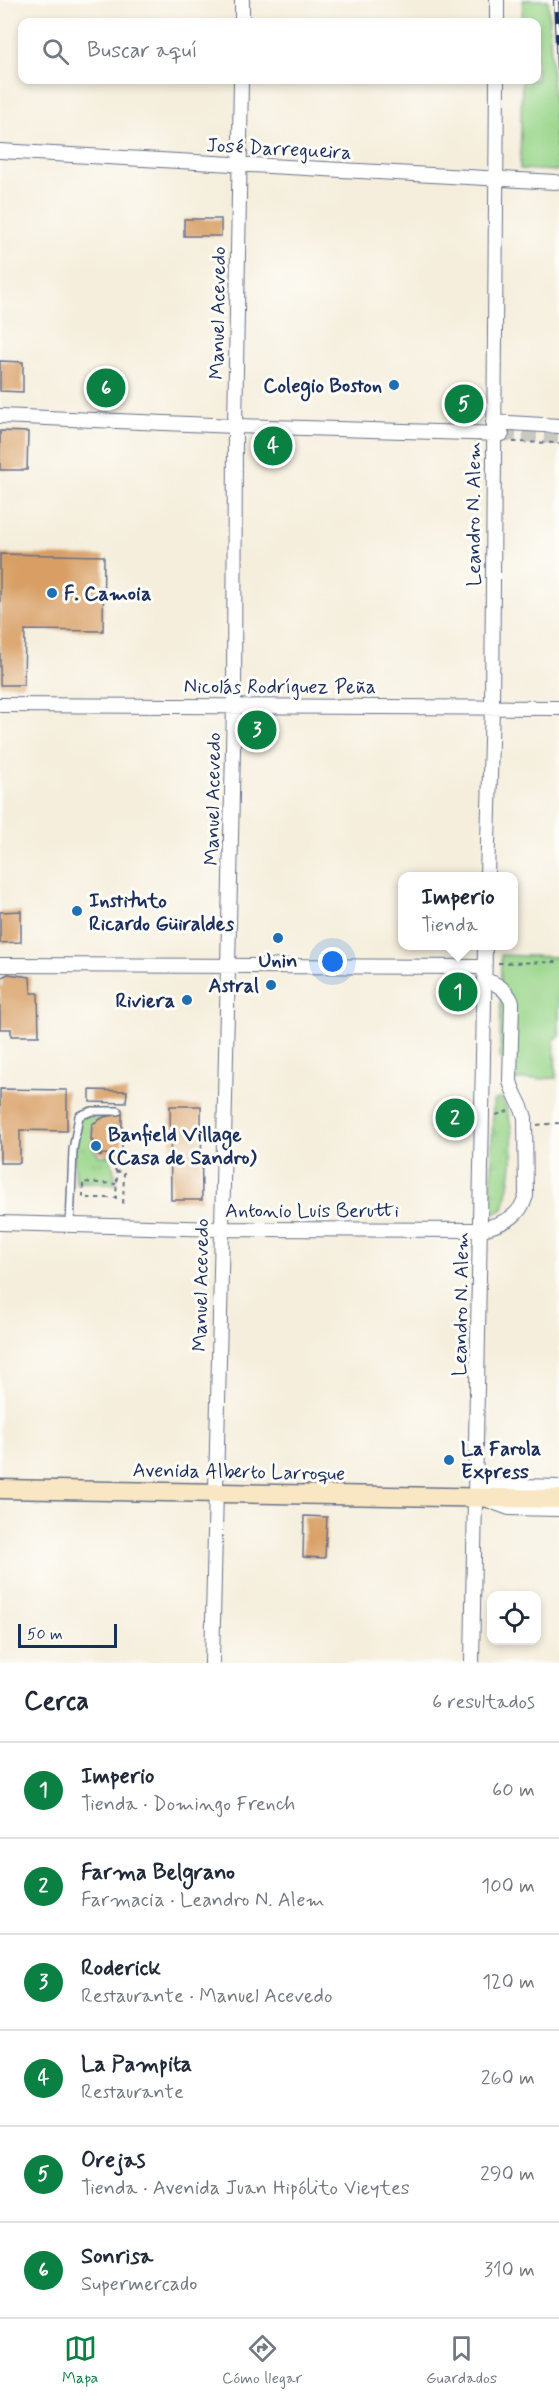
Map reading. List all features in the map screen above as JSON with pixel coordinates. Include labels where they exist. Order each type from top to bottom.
[{"type":"street","points":[[242,0],[242,18]]},
{"type":"street","points":[[497,0],[497,18]]},
{"type":"street","name":"Manuel Acevedo","points":[[212,1663],[234,706],[235,426],[241,84]]},
{"type":"street","name":"Leandro N. Alem","points":[[487,872],[499,433],[495,180],[497,84]]},
{"type":"street","name":"José Darregueira","points":[[0,151],[556,182]]},
{"type":"street","points":[[0,416],[235,426],[499,433],[559,426]]},
{"type":"street","name":"Nicolás Rodríguez Peña","points":[[0,705],[559,708]]},
{"type":"street","name":"Leandro N. Alem","points":[[472,1663],[477,1491],[485,950]]},
{"type":"street","points":[[5,969],[227,966],[484,974],[507,992],[512,1002],[510,1081],[513,1093],[522,1107]]},
{"type":"street","name":"Antonio Luis Berutti","points":[[0,1223],[221,1229],[480,1230],[507,1221],[522,1208],[526,1196],[526,1126],[522,1107]]},
{"type":"street","name":"Avenida Alberto Larroque","points":[[0,1489],[215,1494],[477,1491],[559,1486]]},
{"type":"street","name":"Avenida Alberto Larroque","points":[[477,1491],[559,1499]]},
{"type":"street","name":"Avenida Alberto Larroque","points":[[477,1491],[509,1508],[559,1509]]},
{"type":"lane","points":[[70,1225],[73,1150],[79,1116],[92,1111],[118,1112]]},
{"type":"path","points":[[499,433],[559,443]]},
{"type":"path","points":[[484,974],[501,962],[559,962]]},
{"type":"path","points":[[482,1119],[522,1107]]},
{"type":"path","points":[[526,1126],[559,1123]]},
{"type":"path","points":[[93,1139],[94,1150],[99,1156],[111,1156],[111,1163],[116,1172],[117,1184],[116,1198],[83,1198],[83,1182],[117,1184]]},
{"type":"path","points":[[116,1172],[124,1171],[123,1207]]},
{"type":"green space","points":[[523,0],[548,0],[557,171],[520,169],[522,84],[541,84],[541,18],[522,18]]},
{"type":"green space","points":[[501,955],[559,957],[559,1037],[554,1038],[556,1078],[515,1080],[500,1057]]},
{"type":"green space","points":[[501,1098],[510,1124],[512,1168],[503,1209],[491,1216],[493,1101]]},
{"type":"green space","points":[[79,1116],[100,1118],[92,1125],[92,1146],[99,1156],[111,1156],[116,1184],[83,1182],[76,1184],[73,1150]]},
{"type":"building","points":[[184,219],[221,219],[221,236],[184,236]]},
{"type":"building","points":[[0,361],[23,362],[23,392],[0,391]]},
{"type":"building","points":[[0,431],[28,432],[27,470],[0,470]]},
{"type":"building","name":"F. Camoia","points":[[0,554],[104,556],[103,631],[25,630],[24,685],[0,685]]},
{"type":"building","points":[[21,911],[21,942],[0,943],[0,912]]},
{"type":"building","points":[[8,974],[30,977],[31,993],[38,993],[39,1036],[11,1036],[11,1029],[0,1029],[0,986],[2,986],[2,977]]},
{"type":"building","points":[[0,1089],[67,1090],[67,1131],[20,1130],[20,1163],[0,1163]]},
{"type":"building","points":[[90,1090],[127,1091],[126,1103],[90,1102]]},
{"type":"building","points":[[463,1102],[463,1134],[447,1134],[446,1103]]},
{"type":"building","points":[[170,1106],[201,1106],[202,1200],[171,1200]]},
{"type":"building","points":[[122,1114],[122,1155],[100,1154],[91,1140],[92,1124],[104,1117]]},
{"type":"building","points":[[304,1516],[327,1517],[325,1558],[303,1557]]},
{"type":"tunnel","points":[[502,434],[559,437]]},
{"type":"railway","points":[[556,0],[559,67]]},
{"type":"place","name":"Colegio Boston","points":[[394,385]]},
{"type":"place","name":"Sonrisa","points":[[106,388]]},
{"type":"place","name":"Orejas","points":[[464,404]]},
{"type":"place","name":"La Pampita","points":[[273,446]]},
{"type":"place","name":"F. Camoia","points":[[52,593]]},
{"type":"place","name":"Roderick","points":[[257,730]]},
{"type":"place","name":"Instituto Ricardo Güiraldes","points":[[77,911]]},
{"type":"place","name":"Unin","points":[[278,938]]},
{"type":"place","name":"Astral","points":[[271,985]]},
{"type":"place","name":"Imperio","points":[[458,992]]},
{"type":"place","name":"Riviera","points":[[187,1000]]},
{"type":"place","name":"Farma Belgrano","points":[[455,1118]]},
{"type":"place","name":"Banfield Village (Casa de Sandro)","points":[[96,1146]]},
{"type":"place","name":"La Farola Express","points":[[449,1460]]}]
